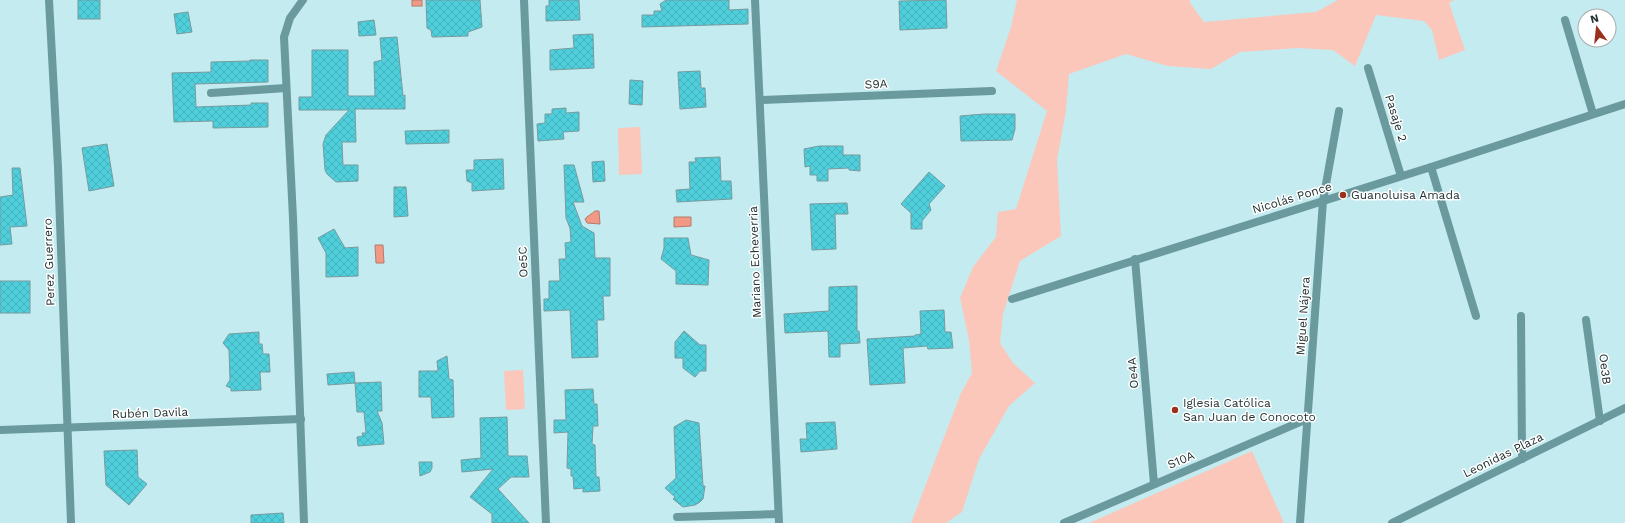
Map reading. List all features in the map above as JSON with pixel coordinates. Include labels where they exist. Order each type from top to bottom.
[{"type":"street","name":"Perez Guerrero","points":[[49,0],[58,167],[71,523]]},
{"type":"street","points":[[303,0],[290,18],[284,37],[301,419],[304,523]]},
{"type":"street","name":"Oe5C","points":[[524,0],[546,523]]},
{"type":"street","name":"Mariano Echeverria","points":[[755,0],[779,523]]},
{"type":"street","points":[[1565,20],[1592,114]]},
{"type":"street","name":"Pasaje 2","points":[[1368,68],[1401,176]]},
{"type":"street","points":[[211,93],[286,88]]},
{"type":"street","name":"S9A","points":[[760,100],[992,91]]},
{"type":"street","name":"Nicolás Ponce","points":[[1012,299],[1431,167],[1625,104]]},
{"type":"street","name":"Miguel Nájera","points":[[1300,523],[1324,201],[1339,111]]},
{"type":"street","points":[[1431,167],[1476,316]]},
{"type":"street","name":"Oe4A","points":[[1135,259],[1154,484]]},
{"type":"street","points":[[1521,316],[1522,459]]},
{"type":"street","name":"Oe3B","points":[[1586,320],[1600,421]]},
{"type":"street","name":"Leonidas Plaza","points":[[1392,523],[1625,408]]},
{"type":"street","name":"Rubén Davila","points":[[0,430],[301,419]]},
{"type":"street","name":"S10A","points":[[1064,523],[1307,419]]},
{"type":"street","points":[[677,518],[778,514]]},
{"type":"shaded area","points":[[412,0],[422,0],[422,6],[412,6]]},
{"type":"shaded area","points":[[1017,0],[1190,0],[1190,3],[1204,22],[1316,12],[1338,0],[1454,0],[1449,3],[1465,50],[1439,60],[1432,30],[1424,21],[1376,15],[1355,66],[1333,50],[1297,48],[1240,52],[1211,69],[1168,66],[1126,54],[1069,74],[1066,111],[1057,160],[1061,236],[1020,261],[1003,314],[1000,343],[1013,363],[1035,383],[1009,406],[979,459],[962,512],[946,523],[911,523],[961,393],[972,373],[969,340],[960,298],[973,267],[996,237],[998,212],[1016,209],[1047,111],[996,71],[1011,27]]},
{"type":"shaded area","points":[[640,127],[642,174],[619,175],[618,128]]},
{"type":"shaded area","points":[[595,211],[599,211],[600,224],[587,223],[585,219]]},
{"type":"shaded area","points":[[674,217],[691,217],[691,226],[674,227]]},
{"type":"shaded area","points":[[375,245],[383,245],[384,263],[376,263]]},
{"type":"shaded area","points":[[523,370],[525,409],[506,410],[504,371]]},
{"type":"shaded area","points":[[1252,451],[1284,523],[1089,523]]},
{"type":"building","points":[[78,0],[100,0],[100,19],[78,19]]},
{"type":"building","points":[[426,0],[480,0],[482,27],[468,32],[468,36],[432,37],[431,30],[427,28]]},
{"type":"building","points":[[549,0],[579,0],[580,20],[546,21],[546,6],[549,6]]},
{"type":"building","points":[[666,0],[729,0],[729,10],[748,9],[748,24],[642,27],[642,15],[654,15],[654,11],[662,11],[660,4]]},
{"type":"building","points":[[946,0],[947,28],[900,30],[899,1]]},
{"type":"building","points":[[188,12],[192,32],[177,34],[174,14]]},
{"type":"building","points":[[374,20],[376,35],[359,36],[358,22]]},
{"type":"building","points":[[593,34],[594,68],[550,70],[550,50],[574,48],[573,35]]},
{"type":"building","points":[[397,37],[403,96],[405,95],[405,109],[355,109],[356,142],[342,142],[343,165],[358,165],[358,181],[336,182],[327,174],[325,170],[323,144],[326,135],[349,110],[299,110],[299,97],[312,97],[312,50],[348,50],[348,96],[375,96],[374,62],[382,60],[380,38]]},
{"type":"building","points":[[268,60],[268,82],[195,84],[196,107],[268,103],[268,127],[213,128],[213,121],[174,122],[172,73],[211,72],[211,62]]},
{"type":"building","points":[[700,71],[701,88],[705,88],[706,107],[680,109],[678,72]]},
{"type":"building","points":[[630,80],[643,81],[642,105],[629,104]]},
{"type":"building","points":[[566,108],[566,113],[579,112],[579,131],[563,132],[564,139],[538,141],[537,124],[545,123],[545,114],[552,114],[552,109]]},
{"type":"building","points":[[1015,114],[1015,129],[1012,140],[961,141],[960,116]]},
{"type":"building","points":[[449,130],[449,143],[406,144],[405,131]]},
{"type":"building","points":[[107,144],[114,186],[89,191],[82,148]]},
{"type":"building","points":[[819,146],[843,146],[843,155],[860,155],[860,171],[849,170],[849,168],[828,169],[828,181],[817,181],[817,175],[810,175],[810,166],[805,167],[804,149]]},
{"type":"building","points":[[720,157],[721,181],[731,181],[732,199],[677,202],[676,190],[690,189],[689,162],[696,162],[695,158]]},
{"type":"building","points":[[503,159],[504,189],[472,191],[472,183],[467,181],[466,170],[474,170],[474,160]]},
{"type":"building","points":[[604,161],[605,181],[593,182],[592,162]]},
{"type":"building","points":[[564,165],[574,165],[584,202],[573,202],[582,226],[594,233],[595,258],[610,258],[610,296],[603,296],[604,320],[597,320],[598,357],[572,358],[570,310],[544,311],[544,299],[549,299],[549,281],[560,281],[559,259],[566,259],[565,243],[571,242],[570,228],[566,218]]},
{"type":"building","points":[[12,168],[20,168],[27,226],[10,227],[12,244],[0,245],[0,197],[13,195]]},
{"type":"building","points":[[929,172],[945,186],[929,204],[931,210],[922,221],[922,229],[911,229],[911,213],[901,204]]},
{"type":"building","points":[[394,187],[406,187],[408,216],[394,217]]},
{"type":"building","points":[[847,203],[848,214],[835,214],[836,249],[812,250],[810,204]]},
{"type":"building","points":[[334,229],[345,248],[358,247],[358,276],[326,277],[326,253],[318,238]]},
{"type":"building","points":[[664,238],[688,238],[691,255],[709,260],[708,285],[676,284],[676,271],[661,259],[664,248]]},
{"type":"building","points":[[0,281],[30,281],[30,313],[0,313]]},
{"type":"building","points":[[857,286],[857,331],[859,331],[860,343],[840,344],[840,357],[829,357],[828,331],[785,333],[784,314],[829,311],[829,287]]},
{"type":"building","points":[[944,310],[945,332],[951,332],[953,348],[928,349],[927,346],[903,348],[905,383],[870,385],[867,339],[915,336],[921,334],[920,311]]},
{"type":"building","points":[[684,331],[700,345],[706,345],[706,371],[700,371],[695,377],[683,368],[683,358],[675,358],[675,342]]},
{"type":"building","points":[[259,332],[259,344],[262,344],[263,354],[269,354],[270,372],[260,372],[261,390],[231,391],[231,388],[226,386],[230,380],[229,350],[223,343],[229,334]]},
{"type":"building","points":[[447,356],[449,379],[453,380],[454,417],[432,418],[431,397],[419,397],[419,371],[438,371],[437,361]]},
{"type":"building","points":[[354,372],[355,383],[328,385],[327,374]]},
{"type":"building","points":[[381,382],[382,411],[377,411],[382,423],[384,444],[358,446],[357,437],[363,436],[362,433],[366,433],[364,412],[357,412],[355,383]]},
{"type":"building","points":[[593,389],[594,404],[597,404],[598,426],[593,426],[592,444],[595,445],[596,477],[599,477],[600,491],[583,492],[583,488],[574,489],[571,469],[567,468],[568,432],[554,433],[554,420],[566,420],[565,390]]},
{"type":"building","points":[[507,417],[508,456],[527,456],[529,477],[511,477],[498,489],[529,523],[492,523],[492,514],[470,497],[493,469],[462,472],[461,460],[481,458],[480,418]]},
{"type":"building","points":[[686,420],[699,423],[703,486],[705,486],[703,499],[700,502],[695,505],[683,507],[673,499],[675,497],[665,488],[676,478],[674,427]]},
{"type":"building","points":[[835,422],[837,449],[801,452],[800,439],[807,439],[806,423]]},
{"type":"building","points":[[137,450],[138,477],[147,484],[129,505],[106,485],[104,451]]},
{"type":"building","points":[[419,462],[432,462],[430,472],[420,476]]},
{"type":"building","points":[[283,513],[284,523],[251,523],[251,515]]},
{"type":"place","name":"Guanoluisa Amada","points":[[1343,195]]},
{"type":"place","name":"Iglesia Católica San Juan de Conocoto","points":[[1175,410]]}]
